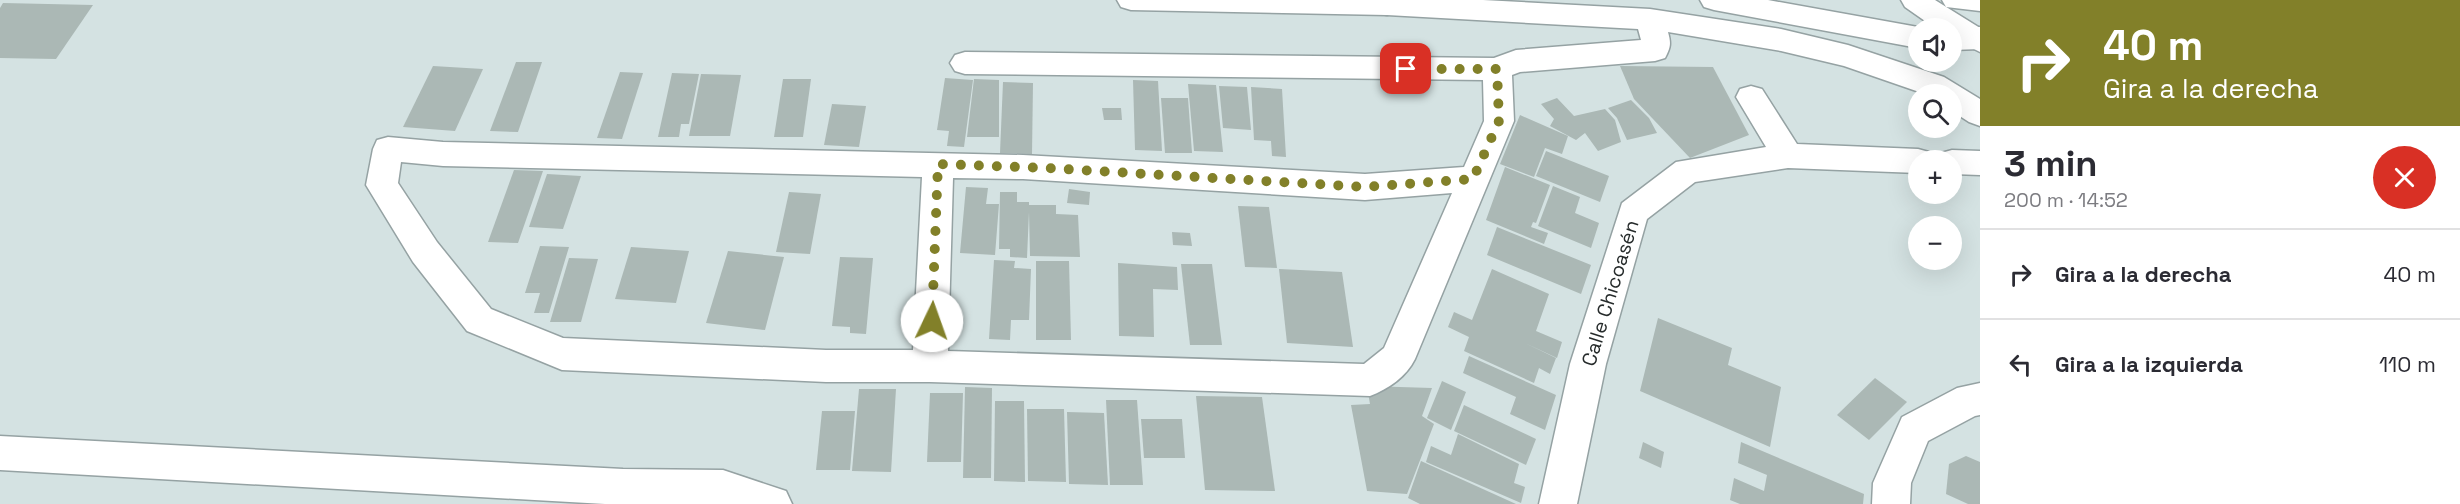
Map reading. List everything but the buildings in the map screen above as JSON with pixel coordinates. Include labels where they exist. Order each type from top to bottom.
[{"type":"street","points":[[1131,0],[1387,5],[1650,19],[1781,40],[1848,56],[1930,84]]},
{"type":"street","points":[[1356,0],[1387,5]]},
{"type":"street","points":[[1714,0],[1908,36]]},
{"type":"street","points":[[1915,0],[1972,40]]},
{"type":"street","points":[[1956,0],[1980,1]]},
{"type":"street","points":[[965,63],[1497,69],[1516,61],[1655,50],[1657,45],[1650,19]]},
{"type":"street","points":[[1473,179],[1365,187],[1035,167],[443,153],[388,149],[382,185],[425,252],[479,320],[562,354],[826,366],[930,366],[1370,380],[1397,359],[1499,121],[1497,69]]},
{"type":"street","points":[[1750,97],[1788,156]]},
{"type":"street","points":[[1962,103],[1980,114]]},
{"type":"street","name":"Calle Chicoasén","points":[[1558,504],[1588,364],[1633,212],[1687,171],[1788,156],[1908,161]]},
{"type":"street","points":[[1962,162],[1980,163]]},
{"type":"street","points":[[930,366],[938,164]]},
{"type":"street","points":[[1891,504],[1892,483],[1915,429],[1970,400],[1980,399]]},
{"type":"street","points":[[0,453],[609,496],[723,488],[772,504]]},
{"type":"route","points":[[932,321],[938,164],[1046,168],[1365,187],[1473,179],[1499,121],[1497,69],[1406,69]]}]
